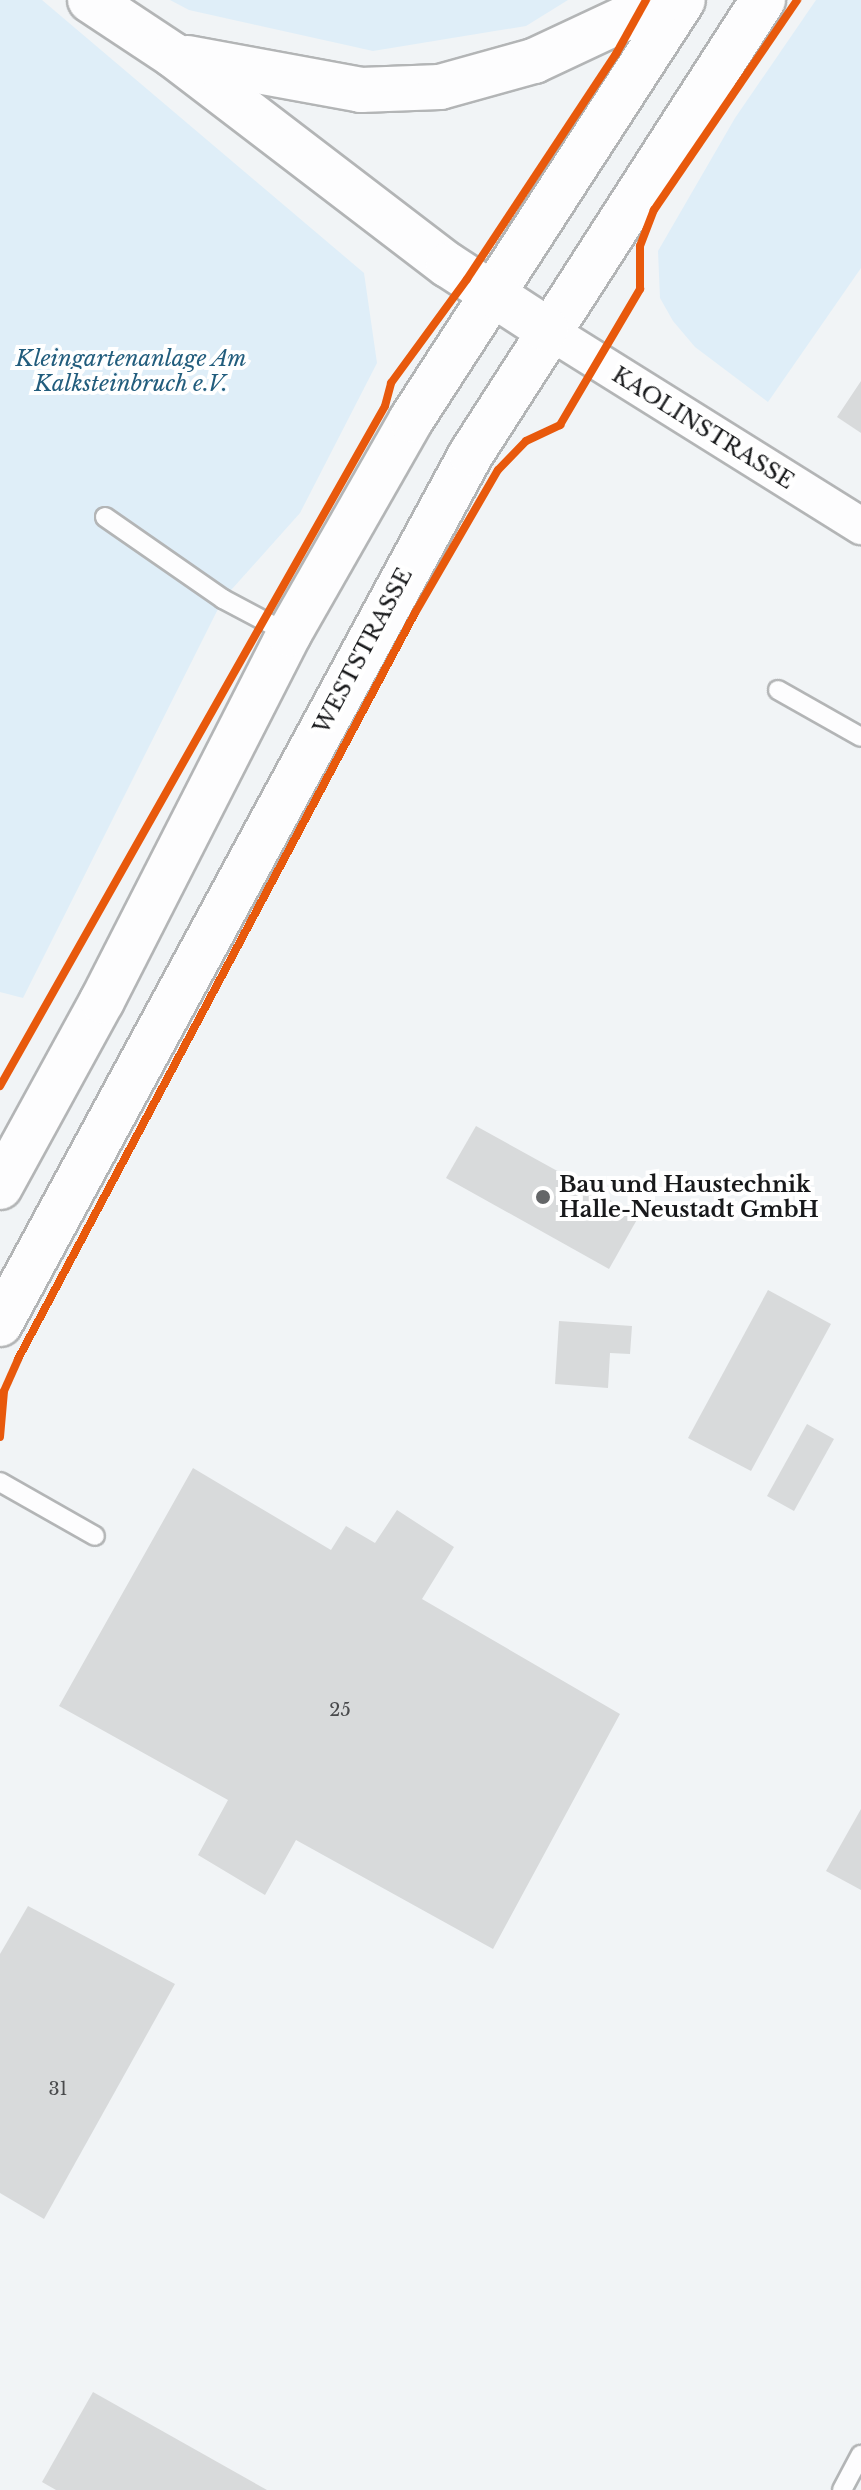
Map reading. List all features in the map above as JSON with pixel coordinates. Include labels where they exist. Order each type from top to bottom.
[{"type":"main road","points":[[90,0],[173,55],[489,293],[546,329]]},
{"type":"main road","points":[[173,55],[361,90],[440,87],[534,61],[664,0]]},
{"type":"main road","points":[[0,1187],[102,1001],[289,634],[489,293],[683,0]]},
{"type":"main road","name":"WESTSTRASSE","points":[[0,1324],[471,454],[546,329],[763,0]]},
{"type":"street","name":"KAOLINSTRASSE","points":[[546,329],[861,526]]},
{"type":"lane","points":[[105,517],[223,599],[289,634]]},
{"type":"lane","points":[[778,690],[861,737]]},
{"type":"lane","points":[[0,1482],[95,1536]]},
{"type":"lane","points":[[842,2490],[861,2455]]},
{"type":"green space","name":"Kleingartenanlage Am Kalksteinbruch e.V.","points":[[0,0],[42,0],[364,273],[377,363],[300,513],[223,599],[23,998],[0,992]]},
{"type":"green space","points":[[170,0],[568,0],[526,26],[373,51],[189,10]]},
{"type":"green space","points":[[816,0],[861,0],[861,268],[768,402],[695,347],[673,321],[660,298],[658,251],[735,118]]},
{"type":"building","points":[[861,381],[861,433],[837,417]]},
{"type":"building","name":"Bau und Haustechnik Halle-Neustadt GmbH","points":[[476,1126],[639,1216],[609,1269],[446,1178]]},
{"type":"building","points":[[768,1290],[831,1324],[751,1471],[688,1438]]},
{"type":"building","points":[[559,1321],[632,1326],[630,1354],[610,1353],[608,1388],[555,1384]]},
{"type":"building","points":[[807,1424],[834,1439],[794,1511],[767,1496]]},
{"type":"building","points":[[193,1468],[331,1550],[346,1526],[375,1543],[397,1510],[454,1547],[422,1599],[620,1714],[493,1949],[296,1840],[265,1895],[198,1855],[228,1800],[59,1706]]},
{"type":"building","points":[[861,1809],[861,1890],[826,1871]]},
{"type":"building","points":[[28,1906],[175,1984],[44,2219],[0,2193],[0,1954]]},
{"type":"building","points":[[93,2392],[267,2490],[56,2490],[42,2482]]},
{"type":"cycle path","points":[[0,1086],[385,406],[391,383],[467,279],[616,54],[646,0]]},
{"type":"cycle path","points":[[0,1437],[4,1391],[18,1359],[415,613],[498,470],[526,441],[560,425],[640,289],[640,246],[654,210],[797,0]]},
{"type":"place","name":"Bau und Haustechnik Halle-Neustadt GmbH","points":[[543,1197]]}]
